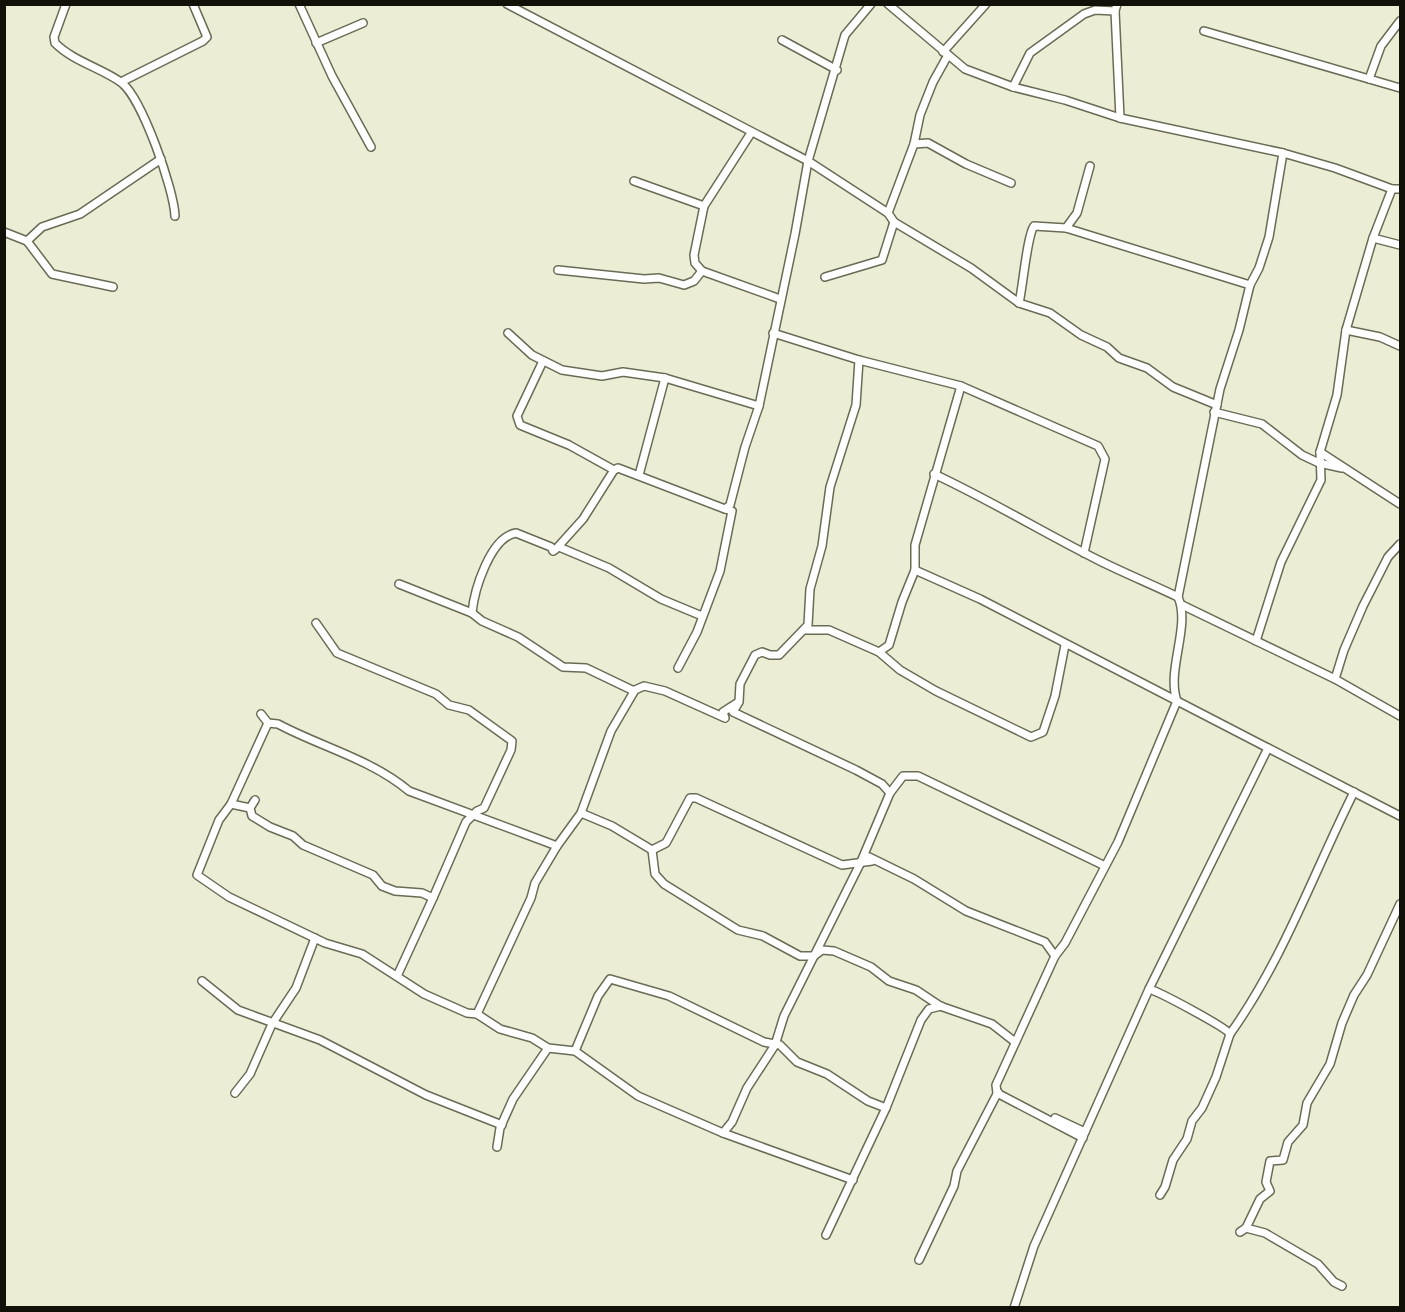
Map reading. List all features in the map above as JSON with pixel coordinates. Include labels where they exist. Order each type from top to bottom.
[{"type":"street","points":[[66,4],[54,37],[55,43],[85,63],[121,82],[131,92],[161,159],[175,216]]},
{"type":"street","points":[[121,82],[182,53],[207,37],[193,4]]},
{"type":"street","points":[[299,4],[316,43],[371,147]]},
{"type":"street","points":[[507,4],[808,160],[888,213],[894,222],[971,268],[1019,303],[1050,313],[1076,332],[1107,347],[1119,358],[1141,364],[1173,387],[1216,409],[1262,424],[1294,450],[1319,463],[1342,468]]},
{"type":"street","points":[[725,509],[734,497],[745,447],[759,406],[808,160],[837,70],[845,35],[871,4]]},
{"type":"street","points":[[888,4],[965,69],[1013,87],[1065,100],[1120,118],[1283,153],[1335,168],[1392,189],[1401,189]]},
{"type":"street","points":[[888,213],[914,144],[916,129],[925,104],[946,53],[986,4]]},
{"type":"street","points":[[1013,87],[1030,53],[1084,14],[1095,10],[1116,8],[1120,118]]},
{"type":"street","points":[[1369,79],[1381,46],[1401,21]]},
{"type":"street","points":[[316,43],[363,23]]},
{"type":"street","points":[[1204,31],[1401,88]]},
{"type":"street","points":[[782,40],[837,70]]},
{"type":"street","points":[[752,133],[704,206],[694,255],[695,263],[702,271],[780,299]]},
{"type":"street","points":[[914,144],[928,143],[966,164],[1011,183]]},
{"type":"street","points":[[919,1260],[954,1186],[957,1171],[998,1092],[996,1085],[1015,1041],[1055,956],[1065,943],[1105,866],[1161,745],[1177,701],[1174,687],[1182,605],[1178,597],[1200,481],[1213,432],[1216,409],[1250,285],[1259,268],[1269,237],[1283,153]]},
{"type":"street","points":[[27,241],[42,227],[80,214],[161,159]]},
{"type":"street","points":[[1066,228],[1077,213],[1090,166]]},
{"type":"street","points":[[634,181],[704,206]]},
{"type":"street","points":[[1256,641],[1281,562],[1321,480],[1320,452],[1337,395],[1346,330],[1373,238],[1392,189]]},
{"type":"street","points":[[825,277],[882,260],[894,222]]},
{"type":"street","points":[[1019,303],[1028,262],[1029,233],[1034,226],[1066,228],[1250,285]]},
{"type":"street","points":[[4,232],[27,241],[52,274],[113,287]]},
{"type":"street","points":[[1373,238],[1401,245]]},
{"type":"street","points":[[558,270],[644,279],[659,278],[684,285],[694,280],[702,271]]},
{"type":"street","points":[[1346,330],[1380,337],[1401,346]]},
{"type":"street","points":[[508,333],[531,355],[562,370],[602,376],[622,372],[665,378],[759,406]]},
{"type":"street","points":[[773,333],[860,360],[961,386],[1098,446],[1105,459],[1084,553]]},
{"type":"street","points":[[860,360],[855,405],[830,487],[822,546],[810,589],[808,626],[779,655],[762,652],[755,655],[740,684],[739,702],[733,712],[855,770],[882,784],[890,793]]},
{"type":"street","points":[[543,361],[517,416],[519,423],[585,453],[614,470]]},
{"type":"street","points":[[639,475],[665,378]]},
{"type":"street","points":[[879,652],[888,645],[915,570],[915,545],[961,386]]},
{"type":"street","points":[[1320,452],[1400,503]]},
{"type":"street","points":[[472,613],[474,596],[481,577],[497,546],[507,536],[512,533],[521,534],[553,550],[559,547],[583,519],[614,470],[618,468],[712,507],[732,511],[720,571],[678,668]]},
{"type":"street","points":[[934,474],[980,495],[999,508],[1084,553],[1178,597]]},
{"type":"street","points":[[1335,679],[1344,650],[1363,606],[1388,557],[1401,544]]},
{"type":"street","points":[[559,547],[609,568],[661,599],[702,615]]},
{"type":"street","points":[[915,570],[980,598],[1065,645],[1401,816]]},
{"type":"street","points":[[399,584],[449,606],[472,613],[482,621],[518,637],[563,667],[586,668],[634,691]]},
{"type":"street","points":[[1182,605],[1335,679],[1401,716]]},
{"type":"street","points":[[316,623],[337,653],[436,694],[449,705],[470,710],[512,741],[490,798],[484,808],[473,814],[462,828],[396,978],[424,994],[467,1013],[477,1014],[500,1029],[532,1038],[548,1048],[575,1051],[638,1096],[723,1133],[853,1180]]},
{"type":"street","points":[[804,630],[829,630],[879,652],[900,670],[936,692],[1031,736],[1043,732],[1055,696],[1065,645]]},
{"type":"street","points":[[477,1014],[531,898],[535,883],[557,846],[581,813],[611,731],[634,691],[644,686],[665,691],[725,718],[723,712],[739,702]]},
{"type":"street","points":[[261,714],[268,723],[278,724],[349,755],[390,776],[409,791],[557,846]]},
{"type":"street","points":[[268,723],[231,804],[219,820],[197,875],[229,897],[332,946],[362,954],[398,974]]},
{"type":"street","points":[[1014,1308],[1034,1246],[1149,989],[1268,748]]},
{"type":"street","points":[[723,1133],[732,1122],[747,1088],[776,1044],[784,1016],[860,864],[890,793],[903,776],[918,776],[1105,866]]},
{"type":"street","points":[[1160,1195],[1173,1160],[1187,1139],[1192,1121],[1202,1108],[1216,1077],[1230,1034],[1256,999],[1279,955],[1354,792]]},
{"type":"street","points":[[652,850],[666,843],[690,798],[707,802],[835,862],[849,865],[872,861]]},
{"type":"street","points":[[255,800],[250,808],[252,816],[270,827],[293,836],[303,845],[373,875],[382,886],[416,894],[422,893],[433,898]]},
{"type":"street","points":[[231,804],[250,808]]},
{"type":"street","points":[[581,813],[612,826],[652,850]]},
{"type":"street","points":[[652,850],[655,874],[664,884],[738,930],[769,938],[800,956],[814,956],[822,950],[834,951],[871,967],[889,981],[909,987],[941,1006],[992,1024],[1015,1041]]},
{"type":"street","points":[[864,850],[872,861],[914,879],[966,911],[1045,942],[1055,956]]},
{"type":"street","points":[[1342,1286],[1334,1282],[1318,1264],[1306,1260],[1273,1238],[1248,1228],[1260,1198],[1265,1198],[1270,1191],[1266,1182],[1270,1161],[1283,1160],[1288,1142],[1303,1125],[1307,1103],[1330,1064],[1344,1019],[1401,904]]},
{"type":"street","points":[[235,1094],[250,1074],[272,1024],[296,988],[315,938]]},
{"type":"street","points":[[575,1051],[598,996],[610,979],[669,996],[776,1044],[797,1062],[827,1074],[868,1101],[886,1108]]},
{"type":"street","points":[[202,981],[238,1010],[320,1040],[426,1095],[502,1125]]},
{"type":"street","points":[[1149,989],[1162,992],[1202,1017],[1226,1028],[1230,1034]]},
{"type":"street","points":[[826,1235],[886,1108],[921,1020],[929,1008],[941,1006]]},
{"type":"street","points":[[497,1147],[502,1125],[517,1092],[548,1048]]},
{"type":"street","points":[[998,1092],[1084,1135]]}]
